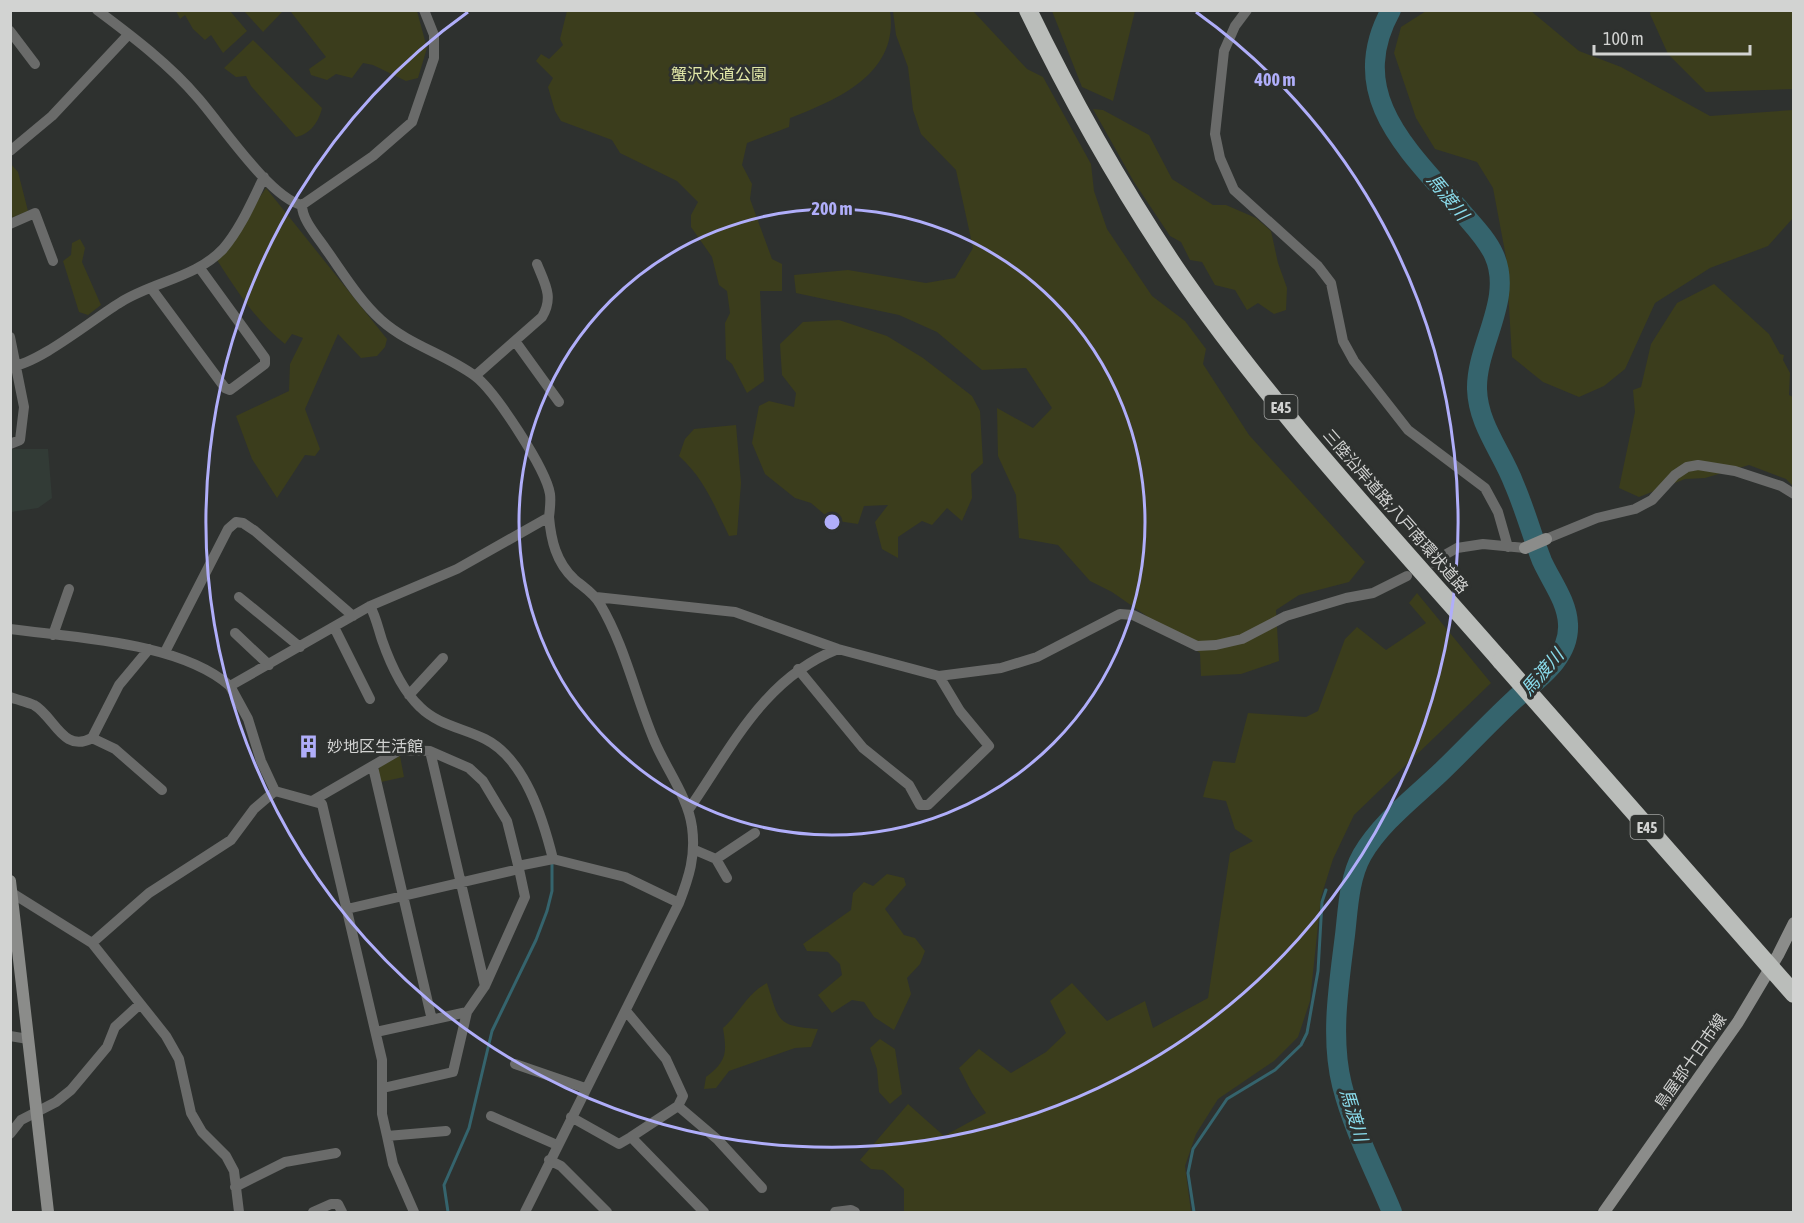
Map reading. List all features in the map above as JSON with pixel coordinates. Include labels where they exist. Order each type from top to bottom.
[{"type":"highway","name":"三陸沿岸道路;八戸南環状道路","points":[[1028,10],[1089,131],[1175,268],[1237,353],[1324,460],[1794,994]]},
{"type":"main road","points":[[1524,548],[1546,539]]},
{"type":"main road","points":[[11,886],[48,1212]]},
{"type":"main road","name":"鳥屋部十日市線","points":[[1604,1212],[1738,1022],[1778,955],[1794,923]]},
{"type":"street","points":[[97,10],[198,98],[264,177],[291,203],[302,205],[373,156],[412,122],[434,58],[434,34],[424,10]]},
{"type":"street","points":[[1247,10],[1224,51],[1215,134],[1220,158],[1234,190],[1269,219],[1324,275],[1330,283],[1336,300],[1343,341],[1354,361],[1408,430],[1485,488],[1498,512],[1508,547]]},
{"type":"street","points":[[10,31],[35,64]]},
{"type":"street","points":[[10,151],[52,116],[128,36]]},
{"type":"street","points":[[14,366],[38,358],[123,300],[199,267],[222,249],[244,218],[264,177]]},
{"type":"street","points":[[302,205],[305,218],[321,242],[361,298],[380,319],[402,336],[475,376],[496,397],[544,478],[550,493],[551,540],[558,559],[572,578],[596,597],[611,622],[665,766],[689,809],[694,850],[692,869],[679,903],[525,1212]]},
{"type":"street","points":[[10,224],[35,213],[53,261]]},
{"type":"street","points":[[475,376],[542,317],[549,305],[546,285],[537,264]]},
{"type":"street","points":[[151,288],[225,388],[230,390],[266,364],[266,358],[199,267]]},
{"type":"street","points":[[10,337],[24,407],[21,440],[10,444]]},
{"type":"street","points":[[515,341],[559,402]]},
{"type":"street","points":[[1546,539],[1597,518],[1644,504],[1652,500],[1675,475],[1687,467],[1698,465],[1735,471],[1781,486],[1794,494]]},
{"type":"street","points":[[230,686],[370,606],[457,569],[549,517]]},
{"type":"street","points":[[165,652],[228,529],[236,522],[243,523],[255,531],[353,616]]},
{"type":"street","points":[[1441,557],[1457,548],[1483,544],[1524,548]]},
{"type":"street","points":[[596,597],[735,612],[838,649],[939,676],[1002,668],[1037,657],[1120,614],[1133,615],[1197,646],[1216,645],[1242,639],[1286,616],[1346,598],[1372,593],[1407,576]]},
{"type":"street","points":[[53,635],[69,589]]},
{"type":"street","points":[[240,597],[300,647]]},
{"type":"street","points":[[370,606],[377,618],[385,650],[409,695],[438,721],[488,740],[511,760],[539,807],[553,859]]},
{"type":"street","points":[[334,627],[370,699]]},
{"type":"street","points":[[10,629],[165,652],[218,675],[230,686],[248,719],[261,761],[275,791],[322,804],[382,1060],[382,1114],[393,1164],[414,1212]]},
{"type":"street","points":[[235,633],[269,665]]},
{"type":"street","points":[[10,697],[35,706],[59,732],[72,741],[84,743],[92,738],[119,685],[149,649]]},
{"type":"street","points":[[689,809],[754,711],[798,669],[838,649]]},
{"type":"street","points":[[409,695],[443,658]]},
{"type":"street","points":[[798,669],[863,748],[909,785],[920,805],[928,805],[989,746],[960,711],[939,676]]},
{"type":"street","points":[[92,738],[115,750],[162,790]]},
{"type":"street","points":[[312,801],[373,767],[379,760],[400,750],[430,751],[469,768],[483,782],[507,821],[525,897],[485,986],[467,1012],[453,1072],[382,1088]]},
{"type":"street","points":[[430,751],[485,986]]},
{"type":"street","points":[[373,767],[432,1020]]},
{"type":"street","points":[[92,943],[149,893],[231,840],[246,818],[275,791]]},
{"type":"street","points":[[716,859],[755,832]]},
{"type":"street","points":[[694,850],[716,859],[727,878]]},
{"type":"street","points":[[347,909],[553,859],[625,877],[679,903]]},
{"type":"street","points":[[11,886],[92,943],[139,1005],[166,1036],[179,1059],[191,1113],[202,1132],[226,1156],[234,1171],[239,1212]]},
{"type":"street","points":[[10,1134],[21,1120],[71,1090],[107,1047],[115,1027],[139,1005]]},
{"type":"street","points":[[571,1117],[619,1144],[678,1106],[683,1096],[666,1059],[626,1011]]},
{"type":"street","points":[[376,1032],[467,1012]]},
{"type":"street","points":[[10,1036],[28,1039]]},
{"type":"street","points":[[515,1064],[585,1088]]},
{"type":"street","points":[[678,1106],[718,1140],[762,1188]]},
{"type":"street","points":[[491,1116],[557,1145]]},
{"type":"street","points":[[387,1136],[446,1131]]},
{"type":"street","points":[[631,1137],[704,1212]]},
{"type":"street","points":[[235,1187],[285,1162],[336,1153]]},
{"type":"street","points":[[549,1160],[561,1166],[607,1212]]},
{"type":"street","points":[[313,1212],[331,1204],[338,1204],[342,1212]]},
{"type":"street","points":[[835,1212],[851,1210],[855,1212]]},
{"type":"shaded area","points":[[11,449],[48,449],[52,498],[38,508],[11,512]]},
{"type":"green space","points":[[1651,10],[1793,11],[1793,89],[1706,92],[1668,54],[1650,14]]},
{"type":"green space","points":[[176,11],[230,11],[247,31],[223,53],[211,35],[205,40],[193,29],[185,15],[180,19]]},
{"type":"green space","points":[[244,11],[417,11],[427,48],[418,78],[406,81],[373,65],[363,63],[352,78],[336,74],[327,80],[311,75],[309,69],[326,57],[291,12],[282,12],[263,32]]},
{"type":"green space","name":"蟹沢水道公園","points":[[567,11],[890,11],[890,33],[885,51],[862,81],[828,102],[790,118],[789,127],[747,143],[742,165],[752,184],[750,199],[772,259],[782,264],[782,291],[760,291],[764,381],[747,393],[732,364],[726,359],[725,323],[730,313],[727,291],[719,285],[712,257],[691,227],[691,215],[698,202],[677,181],[620,153],[612,140],[561,121],[555,111],[548,87],[553,78],[536,61],[541,54],[549,59],[563,45],[560,39]]},
{"type":"green space","points":[[893,11],[973,11],[1027,69],[1043,77],[1091,164],[1094,191],[1107,229],[1152,296],[1185,321],[1206,349],[1203,364],[1249,435],[1365,562],[1349,582],[1299,595],[1276,610],[1279,661],[1241,674],[1201,676],[1200,653],[1112,592],[1090,581],[1058,545],[1019,538],[1016,495],[998,456],[997,408],[1033,428],[1052,408],[1026,368],[982,370],[937,332],[899,315],[796,293],[794,275],[848,270],[926,283],[955,278],[973,248],[956,170],[921,134],[913,110],[908,67],[896,35]]},
{"type":"green space","points":[[1052,11],[1135,11],[1113,101],[1082,87]]},
{"type":"green space","points":[[1426,11],[1531,11],[1579,51],[1621,67],[1710,116],[1793,110],[1793,218],[1768,246],[1710,268],[1655,303],[1625,369],[1604,386],[1579,397],[1543,382],[1512,357],[1506,257],[1493,188],[1477,162],[1435,149],[1416,118],[1394,53],[1401,27]]},
{"type":"green space","points":[[253,40],[322,108],[319,118],[306,133],[296,137],[251,86],[246,76],[236,77],[224,68]]},
{"type":"green space","points":[[1093,109],[1103,110],[1149,135],[1172,179],[1213,205],[1226,205],[1256,218],[1271,231],[1278,263],[1287,288],[1286,310],[1274,314],[1258,303],[1247,310],[1235,290],[1215,285],[1202,262],[1190,260],[1181,242],[1170,236],[1134,182]]},
{"type":"green space","points":[[10,163],[18,172],[28,211],[11,218]]},
{"type":"green space","points":[[266,188],[387,339],[385,347],[377,356],[361,358],[338,334],[305,409],[320,449],[315,456],[305,455],[277,498],[252,459],[236,416],[289,391],[290,364],[303,338],[292,334],[285,344],[265,326],[217,260]]},
{"type":"green space","points":[[80,239],[85,248],[82,262],[101,305],[88,315],[79,312],[63,261],[71,255],[72,243]]},
{"type":"green space","points":[[1714,284],[1769,334],[1780,354],[1784,355],[1783,360],[1790,373],[1789,395],[1793,397],[1793,486],[1786,479],[1749,465],[1705,478],[1685,479],[1639,497],[1619,488],[1635,412],[1633,390],[1641,387],[1651,344],[1677,303]]},
{"type":"green space","points":[[839,320],[887,336],[923,358],[972,396],[980,411],[983,463],[971,474],[972,498],[962,521],[947,508],[932,525],[922,521],[898,537],[898,558],[882,549],[875,522],[888,505],[864,506],[858,524],[831,520],[811,503],[795,498],[765,474],[752,443],[759,406],[769,401],[794,407],[796,393],[782,375],[780,344],[803,322]]},
{"type":"green space","points":[[736,425],[741,483],[737,535],[729,536],[702,483],[679,456],[685,439],[694,429]]},
{"type":"green space","points":[[1417,593],[1491,683],[1354,815],[1333,859],[1321,897],[1310,1001],[1298,1037],[1274,1061],[1218,1099],[1196,1134],[1185,1166],[1191,1212],[904,1212],[904,1189],[883,1170],[871,1169],[860,1160],[908,1104],[944,1136],[986,1113],[959,1068],[979,1049],[1011,1073],[1046,1052],[1066,1033],[1050,1001],[1072,983],[1107,1021],[1145,1001],[1153,1028],[1208,998],[1230,853],[1253,841],[1235,829],[1226,801],[1203,797],[1213,761],[1235,763],[1248,713],[1306,717],[1318,711],[1345,639],[1357,627],[1386,650],[1426,623],[1409,603]]},
{"type":"green space","points":[[400,756],[404,777],[381,782],[378,771],[380,766]]},
{"type":"green space","points":[[887,874],[904,878],[906,885],[885,909],[904,935],[915,938],[925,951],[920,964],[907,978],[911,994],[894,1030],[874,1017],[864,1002],[852,1000],[832,1013],[818,995],[842,975],[840,964],[828,952],[807,951],[803,944],[851,910],[853,893],[864,882],[873,886]]},
{"type":"green space","points":[[767,983],[774,1006],[781,1019],[794,1026],[818,1029],[811,1047],[795,1048],[729,1071],[716,1088],[704,1089],[706,1077],[718,1066],[724,1056],[723,1028],[754,992]]},
{"type":"green space","points":[[880,1039],[895,1049],[902,1094],[890,1104],[879,1092],[877,1069],[870,1048]]},
{"type":"waterway","name":"馬渡川","points":[[1391,10],[1378,41],[1375,69],[1379,95],[1389,120],[1404,143],[1479,232],[1494,255],[1499,272],[1500,288],[1493,322],[1478,372],[1478,402],[1486,426],[1518,493],[1542,561],[1562,599],[1568,624],[1564,647],[1551,667],[1399,810],[1370,843],[1354,874],[1348,904],[1338,991],[1336,1029],[1338,1067],[1352,1118],[1392,1212]]},
{"type":"waterway","points":[[448,1212],[444,1185],[469,1128],[492,1031],[536,940],[547,911],[552,891],[552,864]]},
{"type":"waterway","points":[[1194,1212],[1188,1173],[1193,1149],[1227,1099],[1275,1070],[1301,1045],[1307,1033],[1318,971],[1322,902],[1326,890]]},
{"type":"tunnel","points":[[1413,572],[1441,557]]},
{"type":"place","name":"妙地区生活館","points":[[309,746]]}]
